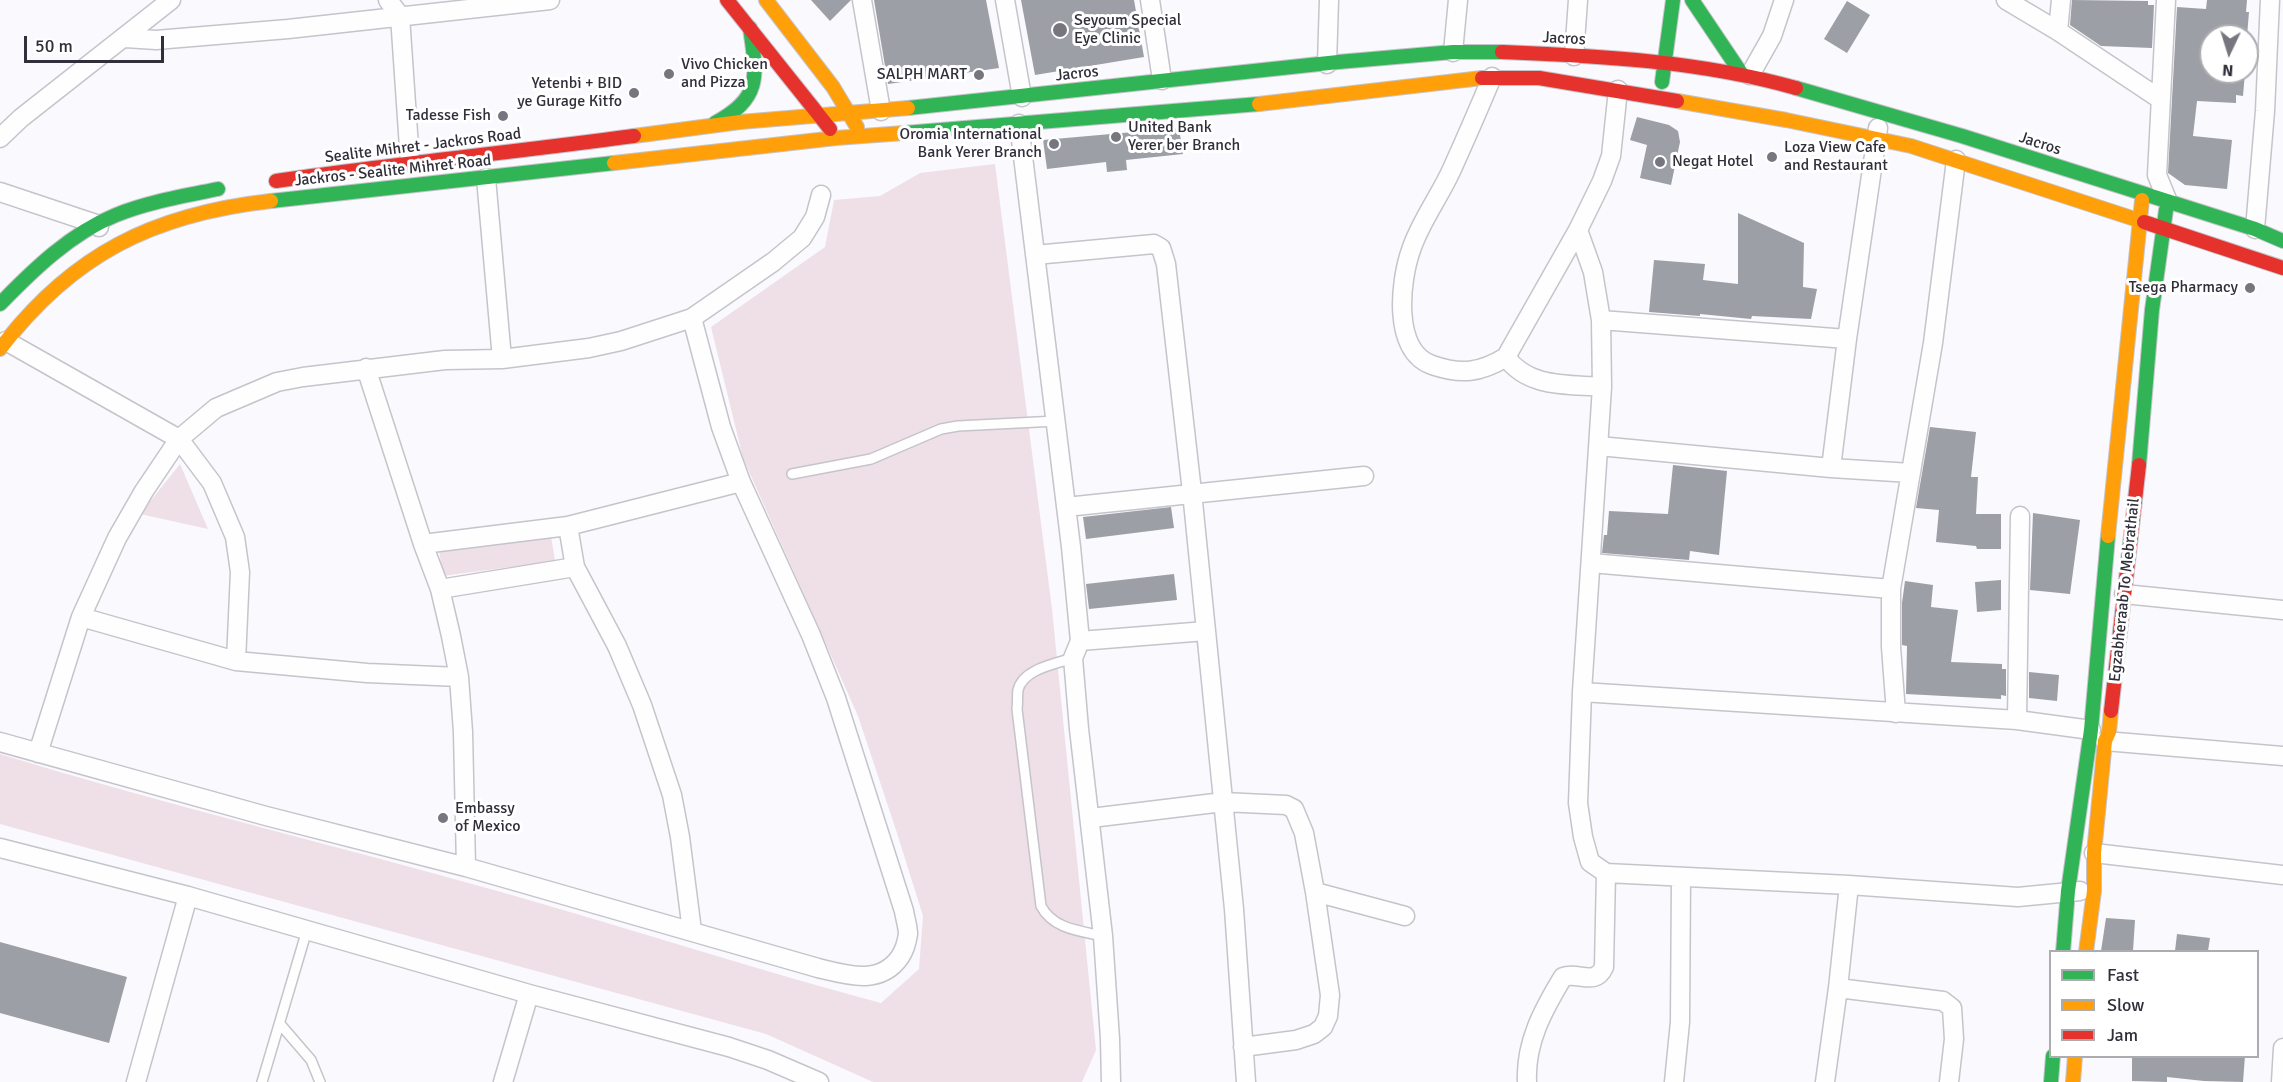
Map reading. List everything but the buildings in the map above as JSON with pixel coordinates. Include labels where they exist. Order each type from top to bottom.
[{"type":"main road","points":[[728,0],[836,138],[1198,110],[1492,77],[1539,78],[1618,90],[1876,138],[1956,160],[2283,268]]},
{"type":"main road","points":[[766,0],[833,87],[862,136]]},
{"type":"main road","points":[[1660,99],[1663,62],[1673,0]]},
{"type":"main road","points":[[1692,0],[1745,74]]},
{"type":"main road","points":[[704,128],[731,116],[747,101],[754,88],[756,72],[750,28]]},
{"type":"main road","name":"Jacros","points":[[704,128],[740,122],[882,111],[1162,80],[1453,52],[1622,57],[1745,74],[1882,112],[2255,229],[2283,241]]},
{"type":"main road","name":"Sealite Mihret - Jackros Road","points":[[263,183],[410,162],[500,154],[704,128]]},
{"type":"main road","name":"Jackros - Sealite Mihret Road","points":[[3,345],[59,284],[84,263],[116,244],[191,214],[227,206],[836,138]]},
{"type":"main road","points":[[0,304],[43,264],[96,224],[156,201],[229,187]]},
{"type":"main road","points":[[2063,950],[2068,891],[2098,735],[2108,531],[2143,194]]},
{"type":"main road","name":"Egzabheraab To Mebrathail","points":[[2086,950],[2094,891],[2098,735],[2109,732],[2152,310],[2168,202]]},
{"type":"main road","points":[[2050,1082],[2053,1058]]},
{"type":"main road","points":[[2073,1082],[2075,1058]]},
{"type":"street","points":[[0,138],[21,118],[171,0]]},
{"type":"street","points":[[388,0],[400,16],[410,162]]},
{"type":"street","points":[[125,38],[156,40],[550,0]]},
{"type":"street","points":[[862,0],[882,111]]},
{"type":"street","points":[[1005,0],[1023,97]]},
{"type":"street","points":[[1150,0],[1162,80]]},
{"type":"street","points":[[1327,64],[1329,0]]},
{"type":"street","points":[[1453,52],[1458,0]]},
{"type":"street","points":[[1574,56],[1578,0]]},
{"type":"street","points":[[1745,74],[1772,36],[1784,0]]},
{"type":"street","points":[[2006,0],[2058,31],[2160,99]]},
{"type":"street","points":[[2058,31],[2061,0]]},
{"type":"street","points":[[2166,0],[2157,175],[2168,202]]},
{"type":"street","points":[[2255,229],[2274,112],[2270,0]]},
{"type":"street","points":[[1492,77],[1451,171],[1411,248],[1406,266],[1402,323],[1413,351],[1428,364],[1450,370],[1472,372],[1491,366],[1506,357],[1578,230],[1602,181],[1611,156],[1618,90]]},
{"type":"street","points":[[1831,468],[1847,339],[1876,138],[1882,112]]},
{"type":"street","points":[[1019,124],[1066,507],[1079,729],[1104,936],[1111,1082]]},
{"type":"street","points":[[1896,713],[1891,647],[1892,589],[1933,343],[1956,160]]},
{"type":"street","points":[[2143,194],[2157,175]]},
{"type":"street","points":[[486,178],[502,359]]},
{"type":"street","points":[[0,192],[96,224],[116,244]]},
{"type":"street","points":[[38,753],[81,617],[117,538],[144,491],[179,439],[216,408],[252,391],[286,380],[366,368],[445,360],[502,359],[589,348],[621,341],[692,318],[773,262],[802,238],[815,217],[821,195]]},
{"type":"street","points":[[1578,230],[1593,272],[1601,320],[1602,387],[1582,692],[1578,803],[1583,837],[1590,862],[1606,873],[1849,885],[2018,897],[2068,891],[2094,891]]},
{"type":"street","points":[[1035,255],[1154,244],[1161,248],[1166,264],[1192,492],[1238,952],[1246,1082]]},
{"type":"street","points":[[0,742],[266,816],[466,867],[818,968],[850,975],[879,975],[892,967],[903,952],[908,934],[904,911],[836,698],[811,635],[741,482],[721,427],[692,318]]},
{"type":"street","points":[[1601,320],[1847,339]]},
{"type":"street","points":[[3,345],[179,439],[212,483],[235,537],[240,572],[236,661]]},
{"type":"street","points":[[1506,357],[1512,367],[1535,380],[1602,387]]},
{"type":"street","points":[[366,368],[423,544],[440,589],[459,677],[466,867]]},
{"type":"street","points":[[1599,446],[1831,468],[1911,473]]},
{"type":"street","points":[[1066,507],[1192,492],[1364,476]]},
{"type":"street","points":[[423,544],[567,526],[741,482]]},
{"type":"street","points":[[2017,720],[2020,516]]},
{"type":"street","points":[[567,526],[575,567],[617,646],[672,795],[680,837],[692,931]]},
{"type":"street","points":[[1591,563],[1892,589]]},
{"type":"street","points":[[440,589],[575,567]]},
{"type":"street","points":[[2124,594],[2283,610]]},
{"type":"street","points":[[81,617],[236,661],[367,673],[459,677]]},
{"type":"street","points":[[1076,649],[1206,630]]},
{"type":"street","points":[[1582,692],[2017,720],[2098,735],[2283,756]]},
{"type":"street","points":[[1091,818],[1223,802],[1286,805],[1293,809],[1305,833],[1315,891],[1330,995],[1328,1016],[1323,1027],[1314,1034],[1296,1040],[1244,1047]]},
{"type":"street","points":[[0,848],[188,896],[529,994],[729,1047],[784,1075],[819,1082]]},
{"type":"street","points":[[2094,853],[2283,875]]},
{"type":"street","points":[[1527,1082],[1529,1047],[1535,1027],[1563,977],[1568,975],[1589,979],[1597,977],[1604,967],[1606,873]]},
{"type":"street","points":[[1674,1082],[1680,1022],[1681,877]]},
{"type":"street","points":[[1825,1082],[1849,885]]},
{"type":"street","points":[[1315,891],[1405,916]]},
{"type":"street","points":[[136,1082],[188,896]]},
{"type":"street","points":[[1838,988],[1943,1001],[1952,1008],[1954,1039],[1949,1082]]},
{"type":"street","points":[[503,1082],[529,994]]},
{"type":"street","points":[[2281,1082],[2283,1048]]},
{"type":"lane","points":[[792,474],[871,459],[941,429],[958,426],[1057,421]]},
{"type":"lane","points":[[1076,649],[1023,679],[1018,691],[1017,709],[1041,906],[1047,917],[1060,926],[1104,936]]},
{"type":"lane","points":[[262,1082],[307,930]]},
{"type":"lane","points":[[280,1024],[311,1060],[320,1082]]},
{"type":"shaded area","points":[[995,164],[1052,609],[1096,1050],[1082,1082],[873,1082],[766,1034],[0,824],[0,754],[501,892],[881,1003],[919,969],[923,916],[858,716],[743,458],[711,327],[825,247],[834,200],[880,196],[920,173]]},
{"type":"shaded area","points":[[180,464],[208,529],[140,514]]},
{"type":"shaded area","points":[[551,536],[555,561],[443,576],[439,550]]},
{"type":"traffic: fast","points":[[1662,82],[1673,0]]},
{"type":"traffic: fast","points":[[1692,0],[1741,73]]},
{"type":"traffic: fast","points":[[715,123],[730,114],[749,95],[754,73],[750,28]]},
{"type":"traffic: fast","points":[[908,108],[1338,62],[1453,52],[1502,52]]},
{"type":"traffic: fast","points":[[1796,88],[1962,136],[2255,229],[2283,241]]},
{"type":"traffic: fast","points":[[904,133],[1259,104]]},
{"type":"traffic: fast","points":[[271,201],[614,163]]},
{"type":"traffic: fast","points":[[0,304],[54,253],[99,223],[141,206],[218,189]]},
{"type":"traffic: fast","points":[[2139,465],[2152,310],[2166,210]]},
{"type":"traffic: fast","points":[[2063,950],[2068,891],[2091,730],[2108,536]]},
{"type":"traffic: fast","points":[[2051,1082],[2053,1058]]},
{"type":"traffic: slow","points":[[766,0],[833,87],[857,127]]},
{"type":"traffic: slow","points":[[1259,104],[1482,78]]},
{"type":"traffic: slow","points":[[1677,101],[1786,120],[1911,146],[2144,222]]},
{"type":"traffic: slow","points":[[634,136],[740,122],[908,108]]},
{"type":"traffic: slow","points":[[614,163],[836,138],[904,133]]},
{"type":"traffic: slow","points":[[2108,536],[2142,200]]},
{"type":"traffic: slow","points":[[0,349],[56,288],[87,264],[119,244],[153,228],[189,216],[271,201]]},
{"type":"traffic: slow","points":[[2086,950],[2094,891],[2094,853],[2105,741],[2109,732],[2111,711]]},
{"type":"traffic: slow","points":[[2073,1082],[2075,1058]]},
{"type":"traffic: jam","points":[[727,0],[830,129]]},
{"type":"traffic: jam","points":[[1502,52],[1650,61],[1723,72],[1796,88]]},
{"type":"traffic: jam","points":[[1482,78],[1539,78],[1677,101]]},
{"type":"traffic: jam","points":[[276,181],[634,136]]},
{"type":"traffic: jam","points":[[2144,222],[2283,268]]},
{"type":"traffic: jam","points":[[2111,711],[2139,465]]},
{"type":"place","name":"Seyoum Special Eye Clinic","points":[[1060,30]]},
{"type":"place","name":"Vivo Chicken and Pizza","points":[[669,74]]},
{"type":"place","name":"SALPH MART","points":[[979,75]]},
{"type":"place","name":"Yetenbi + BID ye Gurage Kitfo","points":[[634,93]]},
{"type":"place","name":"Tadesse Fish","points":[[503,116]]},
{"type":"place","name":"United Bank Yerer ber Branch","points":[[1116,137]]},
{"type":"place","name":"Oromia International Bank Yerer Branch","points":[[1054,144]]},
{"type":"place","name":"Loza View Cafe and Restaurant","points":[[1772,157]]},
{"type":"place","name":"Negat Hotel","points":[[1660,162]]},
{"type":"place","name":"Tsega Pharmacy","points":[[2250,288]]},
{"type":"place","name":"Embassy of Mexico","points":[[443,818]]}]
